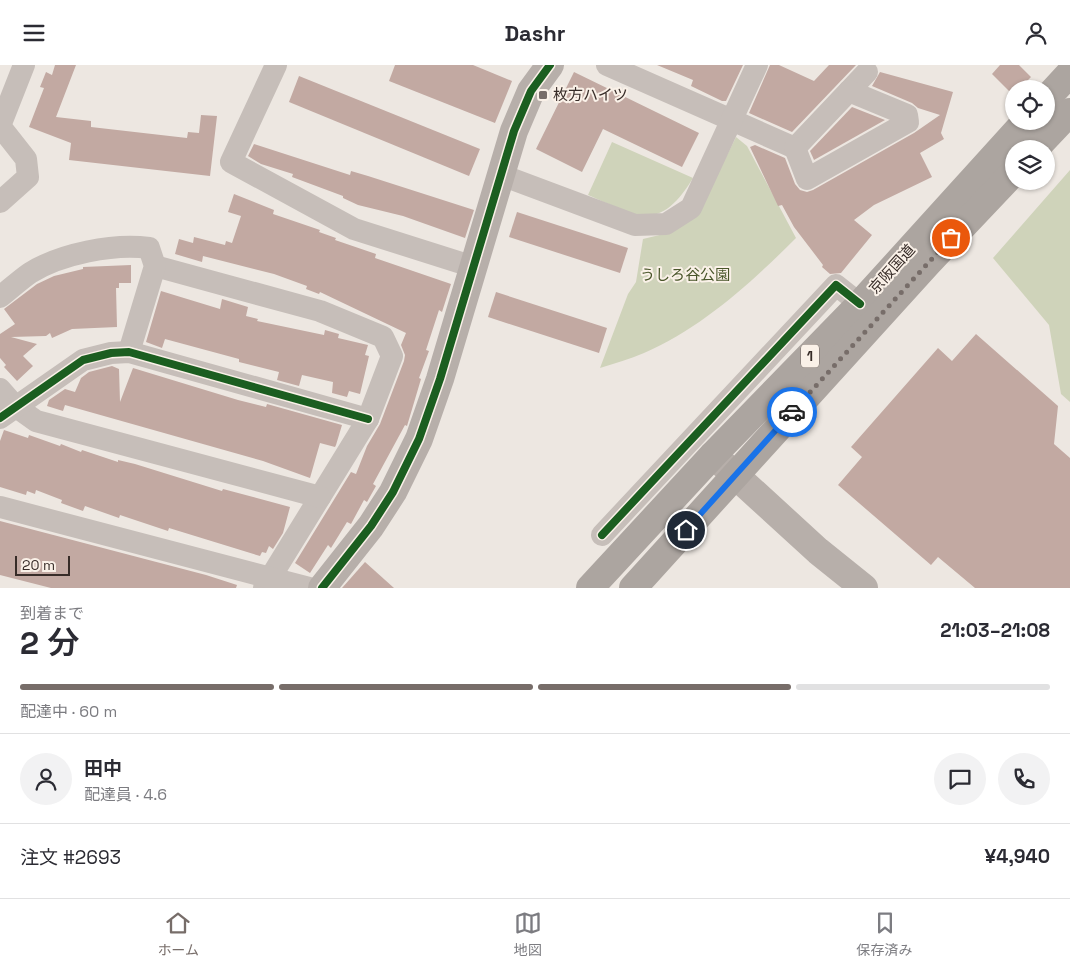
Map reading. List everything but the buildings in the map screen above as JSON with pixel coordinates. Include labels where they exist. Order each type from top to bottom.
[{"type":"highway","points":[[1055,89],[1070,73]]},
{"type":"highway","points":[[1044,140],[1070,112]]},
{"type":"highway","name":"京阪国道","points":[[590,588],[713,455],[860,305],[1018,130]]},
{"type":"highway","name":"京阪国道","points":[[633,588],[926,264],[1005,181]]},
{"type":"street","points":[[0,202],[28,177],[26,159],[0,126],[24,65]]},
{"type":"street","points":[[276,65],[231,162],[354,229],[474,267]]},
{"type":"street","points":[[322,588],[371,526],[407,466],[419,439],[440,379],[514,131],[531,91],[550,65]]},
{"type":"street","points":[[607,65],[795,148],[807,179],[908,121],[907,115],[849,91]]},
{"type":"street","points":[[501,175],[635,225],[666,224],[691,208],[757,65]]},
{"type":"street","points":[[795,148],[867,71]]},
{"type":"street","points":[[0,297],[31,272],[75,254],[134,246],[149,248],[155,266],[129,352]]},
{"type":"street","points":[[155,266],[320,311],[383,337],[392,356],[368,419],[268,583]]},
{"type":"street","points":[[602,535],[836,285],[860,305]]},
{"type":"street","points":[[8,412],[83,360],[112,353],[129,352],[368,419]]},
{"type":"street","points":[[0,389],[8,412]]},
{"type":"street","points":[[8,412],[320,497]]},
{"type":"street","points":[[713,455],[818,551],[864,588]]},
{"type":"street","points":[[0,507],[268,583],[309,588]]},
{"type":"green space","name":"うしろ谷公園","points":[[736,137],[747,146],[796,238],[744,287],[686,331],[644,353],[600,368],[628,294],[636,282],[643,239],[668,233],[698,213]]},
{"type":"green space","points":[[612,142],[693,178],[673,204],[652,215],[643,216],[631,213],[588,195]]},
{"type":"green space","points":[[1070,170],[1070,402],[1061,394],[1049,325],[993,258],[1052,190],[1055,190],[1055,187]]},
{"type":"cycle path","points":[[322,588],[371,526],[393,492],[419,439],[440,379],[514,131],[531,91],[550,65]]},
{"type":"cycle path","points":[[602,535],[836,285],[860,304]]},
{"type":"cycle path","points":[[0,418],[83,360],[111,353],[129,352],[368,419]]},
{"type":"way so far","points":[[792,412],[951,238]]},
{"type":"place","name":"枚方ハイツ","points":[[543,95]]},
{"type":"route","points":[[686,530],[792,412]]}]
